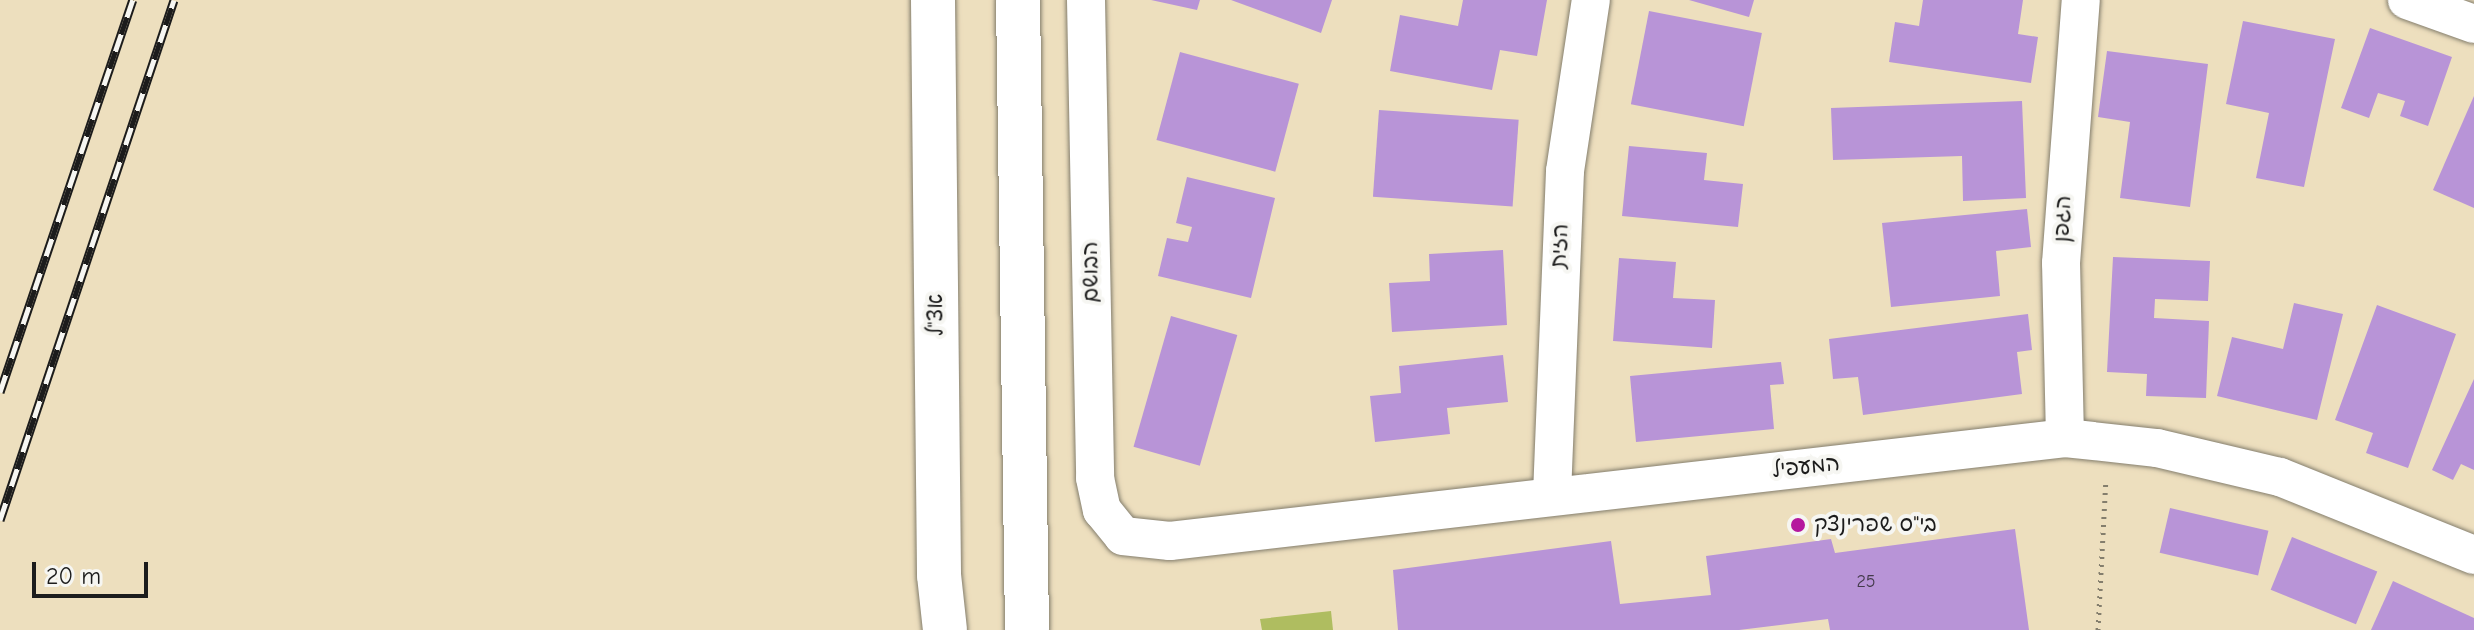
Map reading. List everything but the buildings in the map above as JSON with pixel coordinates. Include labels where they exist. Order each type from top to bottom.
[{"type":"main road","name":"אצ\"ל","points":[[933,0],[939,575],[945,630]]},
{"type":"main road","points":[[1018,0],[1027,630]]},
{"type":"street","name":"הבושם","points":[[1086,0],[1095,478],[1102,510],[1123,536]]},
{"type":"street","name":"הזית","points":[[1552,495],[1565,171],[1591,0]]},
{"type":"street","name":"הגפן","points":[[2065,438],[2061,263],[2081,0]]},
{"type":"street","points":[[2407,0],[2474,24]]},
{"type":"street","name":"המעפיל","points":[[1123,536],[1170,541],[2065,438],[2109,440],[2280,477],[2474,555]]},
{"type":"path","points":[[2098,630],[2109,440]]},
{"type":"green space","points":[[1331,611],[1333,630],[1262,630],[1260,619]]},
{"type":"railway","points":[[0,392],[133,0]]},
{"type":"railway","points":[[0,520],[174,0]]},
{"type":"place","name":"בי\"ס שפרינצק","points":[[1798,525]]}]
